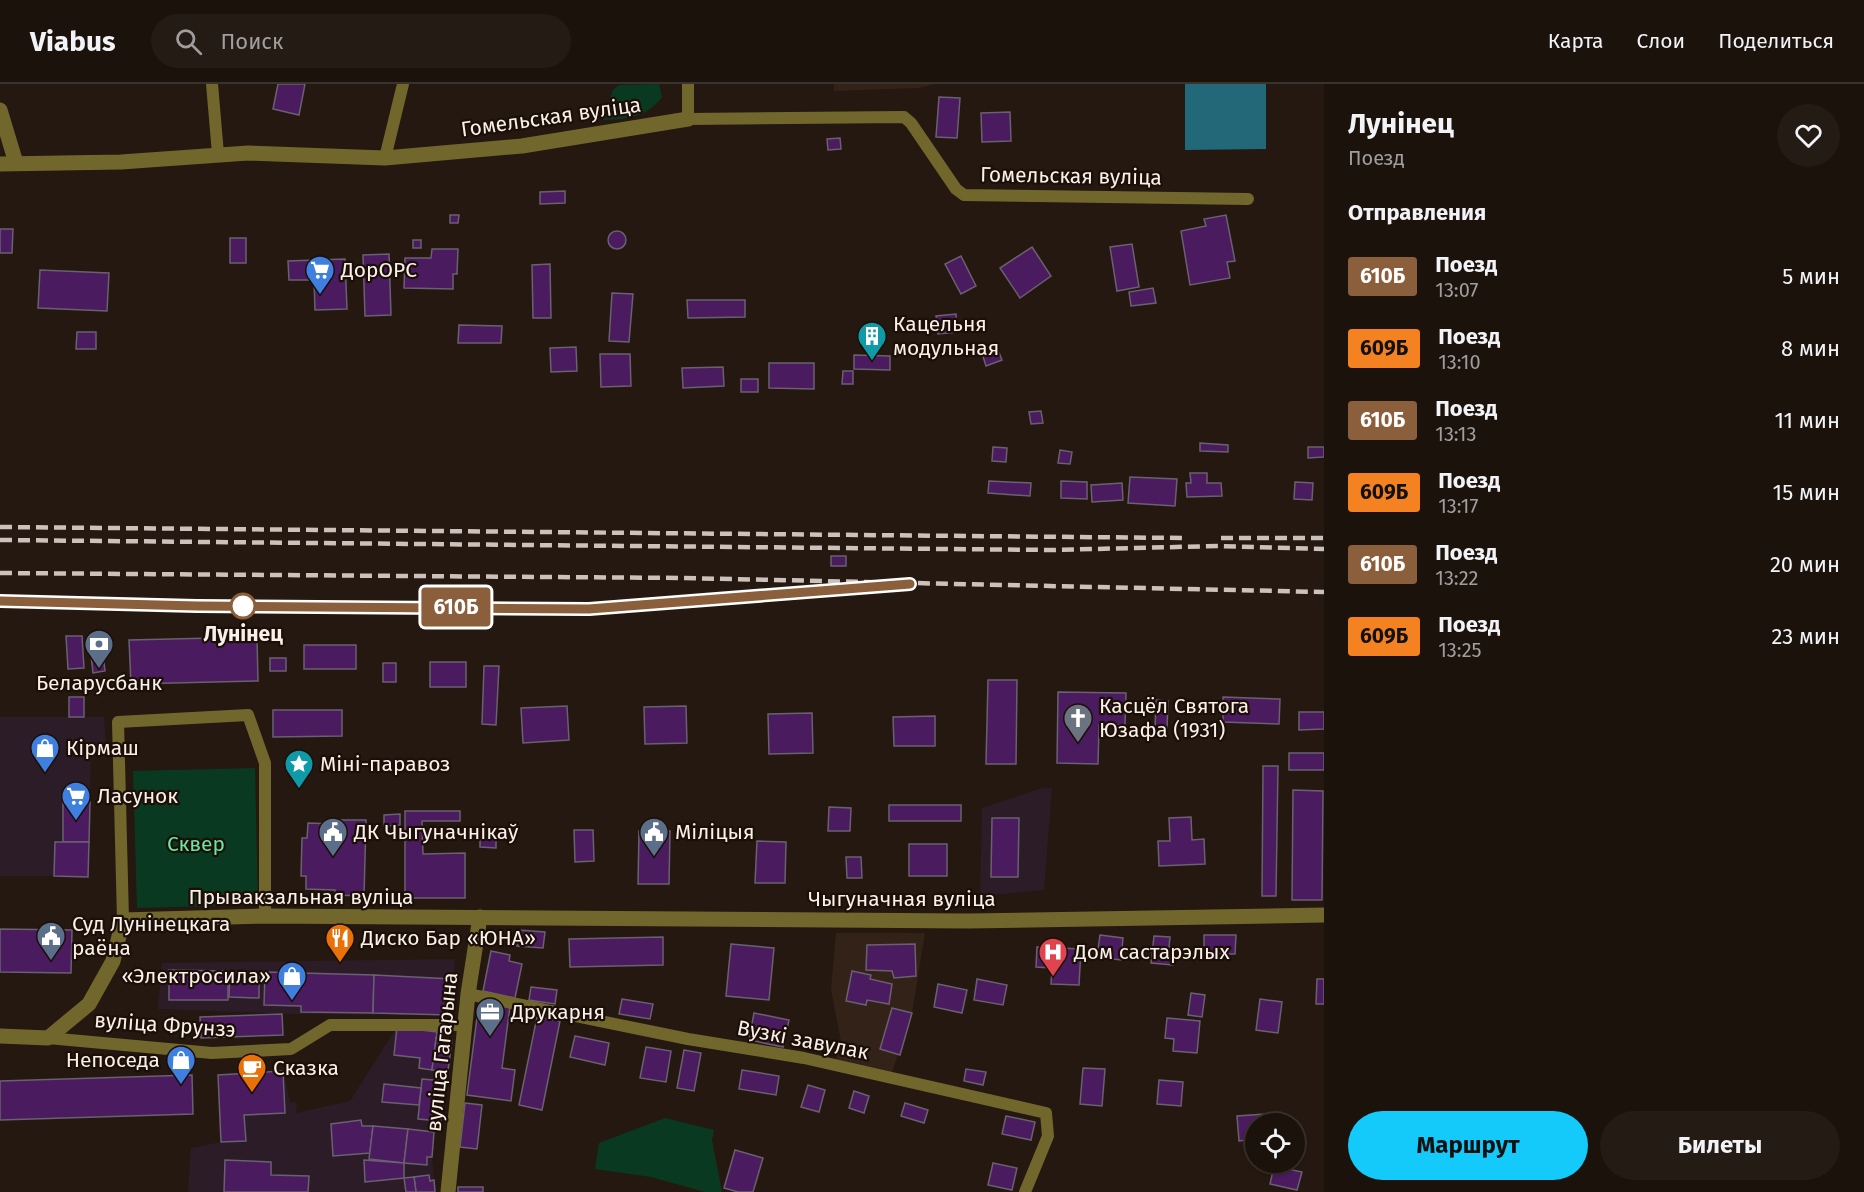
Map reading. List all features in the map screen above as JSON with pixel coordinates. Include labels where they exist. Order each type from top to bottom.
[{"type":"street","points":[[212,84],[218,154]]},
{"type":"street","points":[[385,158],[403,84]]},
{"type":"street","points":[[688,84],[688,119]]},
{"type":"street","points":[[0,110],[16,164]]},
{"type":"street","name":"Гомельская вуліца","points":[[0,164],[121,162],[218,154],[385,158],[522,146],[688,119],[904,117],[911,123],[956,189],[971,196],[1248,199]]},
{"type":"street","points":[[48,1038],[89,1004],[112,961],[123,920],[118,722],[248,715],[265,763],[265,916]]},
{"type":"street","name":"Чыгуначная вуліца","points":[[480,917],[968,921],[1324,915]]},
{"type":"street","name":"Прывакзальная вуліца","points":[[123,920],[265,916],[480,917]]},
{"type":"street","name":"вуліца Гагарына","points":[[448,1192],[468,994],[480,917]]},
{"type":"street","name":"Вузкі завулак","points":[[468,994],[688,1039],[804,1058],[1046,1113],[1048,1136],[1025,1192]]},
{"type":"street","name":"вуліца Фрунзэ","points":[[0,1036],[48,1038],[212,1053],[291,1049],[330,1025],[466,1025]]},
{"type":"shaded area","points":[[834,84],[935,84],[918,88],[834,91]]},
{"type":"shaded area","name":"Кірмаш","points":[[0,717],[104,717],[106,747],[91,747],[90,802],[63,802],[63,842],[55,842],[54,876],[0,876]]},
{"type":"shaded area","points":[[1042,788],[1052,788],[1044,890],[980,896],[982,808]]},
{"type":"shaded area","points":[[836,933],[925,933],[912,1013],[892,1072],[836,1060],[841,1042],[831,989]]},
{"type":"shaded area","points":[[455,959],[449,1015],[294,1014],[158,1009],[162,963]]},
{"type":"shaded area","points":[[397,1027],[437,1032],[437,1038],[452,1040],[441,1121],[434,1132],[432,1157],[435,1192],[188,1192],[191,1148],[221,1142],[218,1075],[283,1071],[290,1102],[297,1103],[296,1113],[350,1101]]},
{"type":"green space","points":[[659,84],[662,97],[643,113],[628,118],[603,120],[613,90],[619,85]]},
{"type":"green space","name":"Сквер","points":[[255,768],[258,905],[137,908],[133,771]]},
{"type":"green space","points":[[665,1118],[714,1130],[712,1140],[722,1192],[705,1192],[651,1177],[595,1169],[599,1143]]},
{"type":"water","points":[[1185,84],[1266,84],[1266,149],[1185,150]]},
{"type":"building","points":[[278,84],[305,84],[299,115],[273,109]]},
{"type":"building","points":[[939,97],[960,98],[957,138],[936,137]]},
{"type":"building","points":[[1010,112],[1011,141],[982,142],[981,113]]},
{"type":"building","points":[[840,138],[841,149],[828,150],[827,139]]},
{"type":"building","points":[[565,191],[565,203],[540,204],[540,192]]},
{"type":"building","points":[[450,215],[459,215],[458,223],[450,223]]},
{"type":"building","points":[[1226,215],[1235,261],[1227,262],[1230,278],[1190,285],[1181,231],[1206,226],[1204,219]]},
{"type":"building","points":[[0,229],[13,229],[12,253],[0,253]]},
{"type":"building","points":[[613,231],[621,231],[626,236],[624,247],[613,249],[608,244],[608,236]]},
{"type":"building","points":[[230,238],[246,238],[246,263],[230,263]]},
{"type":"building","points":[[413,240],[421,240],[421,248],[413,248]]},
{"type":"building","points":[[1132,244],[1139,287],[1117,291],[1110,247]]},
{"type":"building","points":[[1032,247],[1051,276],[1020,298],[1000,268]]},
{"type":"building","points":[[432,249],[458,249],[457,274],[453,274],[453,289],[404,288],[405,258],[431,258]]},
{"type":"building","points":[[389,254],[391,315],[365,316],[363,255]]},
{"type":"building","points":[[961,256],[976,286],[961,294],[945,264]]},
{"type":"building","points":[[345,259],[347,309],[315,310],[314,280],[289,280],[288,261]]},
{"type":"building","points":[[550,264],[551,318],[533,318],[532,265]]},
{"type":"building","points":[[40,270],[109,273],[107,311],[38,308]]},
{"type":"building","points":[[1153,288],[1156,303],[1131,306],[1129,292]]},
{"type":"building","points":[[612,293],[633,294],[629,342],[609,341]]},
{"type":"building","points":[[687,300],[745,300],[745,317],[688,318]]},
{"type":"building","points":[[956,314],[957,332],[938,334],[936,316]]},
{"type":"building","points":[[459,325],[502,326],[501,343],[458,343]]},
{"type":"building","points":[[77,332],[96,332],[96,349],[76,349]]},
{"type":"building","points":[[996,345],[1002,360],[986,366],[981,350]]},
{"type":"building","points":[[576,347],[577,371],[551,372],[550,348]]},
{"type":"building","points":[[600,354],[630,354],[631,386],[601,387]]},
{"type":"building","name":"Кацельня модульная","points":[[854,355],[890,356],[890,370],[854,369]]},
{"type":"building","points":[[769,363],[814,363],[814,389],[769,388]]},
{"type":"building","points":[[723,367],[724,386],[683,388],[682,368]]},
{"type":"building","points":[[843,371],[853,371],[853,384],[842,384]]},
{"type":"building","points":[[741,379],[758,379],[758,392],[741,392]]},
{"type":"building","points":[[1041,411],[1043,423],[1031,424],[1029,412]]},
{"type":"building","points":[[1200,443],[1228,445],[1228,452],[1200,451]]},
{"type":"building","points":[[993,447],[1007,448],[1006,462],[992,461]]},
{"type":"building","points":[[1308,447],[1324,447],[1324,457],[1308,458]]},
{"type":"building","points":[[1060,450],[1072,452],[1070,464],[1058,463]]},
{"type":"building","points":[[1190,473],[1207,473],[1207,483],[1221,483],[1222,496],[1187,497],[1186,483],[1191,483]]},
{"type":"building","points":[[1130,477],[1177,479],[1175,506],[1128,503]]},
{"type":"building","points":[[989,481],[1031,483],[1030,496],[988,493]]},
{"type":"building","points":[[1061,481],[1087,482],[1087,499],[1061,498]]},
{"type":"building","points":[[1295,482],[1313,483],[1312,500],[1294,499]]},
{"type":"building","points":[[1122,483],[1123,500],[1092,502],[1091,485]]},
{"type":"building","points":[[831,556],[846,556],[846,566],[831,566]]},
{"type":"building","points":[[66,636],[82,636],[84,668],[68,669]]},
{"type":"building","points":[[257,637],[258,681],[131,684],[129,640]]},
{"type":"building","points":[[304,645],[356,645],[356,669],[304,669]]},
{"type":"building","points":[[90,646],[97,646],[99,655],[103,655],[105,671],[93,673]]},
{"type":"building","points":[[270,658],[286,658],[286,671],[270,671]]},
{"type":"building","points":[[430,662],[466,662],[466,687],[430,687]]},
{"type":"building","points":[[383,663],[396,663],[396,682],[383,682]]},
{"type":"building","points":[[484,666],[499,666],[496,725],[482,724]]},
{"type":"building","points":[[988,680],[1017,680],[1016,764],[986,764]]},
{"type":"building","name":"Касцёл Святога Юзафа (1931)","points":[[1058,692],[1126,693],[1125,725],[1099,725],[1098,764],[1057,763]]},
{"type":"building","points":[[69,697],[84,697],[84,717],[69,717]]},
{"type":"building","points":[[1223,697],[1280,699],[1279,724],[1223,722]]},
{"type":"building","points":[[1156,700],[1168,701],[1167,730],[1155,729]]},
{"type":"building","points":[[567,706],[569,740],[523,743],[521,708]]},
{"type":"building","points":[[686,706],[687,743],[645,744],[644,707]]},
{"type":"building","points":[[273,710],[342,710],[342,736],[273,737]]},
{"type":"building","points":[[1299,712],[1324,712],[1324,729],[1299,730]]},
{"type":"building","points":[[812,713],[813,753],[769,754],[768,714]]},
{"type":"building","points":[[935,716],[935,746],[894,746],[893,717]]},
{"type":"building","points":[[1289,753],[1324,753],[1324,770],[1289,770]]},
{"type":"building","points":[[1263,766],[1278,766],[1276,896],[1262,896]]},
{"type":"building","points":[[1293,790],[1323,791],[1322,900],[1292,900]]},
{"type":"building","name":"Ласунок","points":[[63,802],[90,802],[89,842],[63,842]]},
{"type":"building","points":[[889,805],[961,805],[961,821],[889,821]]},
{"type":"building","points":[[829,807],[851,808],[850,831],[828,831]]},
{"type":"building","points":[[405,811],[460,811],[460,821],[422,821],[423,854],[465,853],[465,898],[405,898]]},
{"type":"building","points":[[400,814],[400,825],[384,826],[384,815]]},
{"type":"building","points":[[1191,817],[1192,840],[1204,839],[1205,864],[1159,866],[1158,841],[1170,841],[1169,818]]},
{"type":"building","points":[[992,818],[1019,818],[1018,877],[991,877]]},
{"type":"building","name":"ДК Чыгуначнікаў","points":[[336,820],[366,820],[364,896],[335,895],[335,890],[306,889],[306,876],[301,876],[302,838],[307,838],[308,823],[336,824]]},
{"type":"building","points":[[574,830],[593,830],[594,861],[575,862]]},
{"type":"building","name":"Міліцыя","points":[[639,831],[670,831],[669,884],[638,884]]},
{"type":"building","points":[[480,836],[496,837],[496,848],[480,847]]},
{"type":"building","points":[[757,841],[786,842],[785,883],[755,883]]},
{"type":"building","points":[[55,842],[89,842],[88,877],[54,876]]},
{"type":"building","points":[[909,844],[947,844],[947,876],[909,876]]},
{"type":"building","points":[[846,857],[861,857],[862,878],[847,878]]},
{"type":"building","points":[[0,929],[72,930],[71,973],[0,972]]},
{"type":"building","points":[[518,930],[545,932],[543,948],[517,946]]},
{"type":"building","points":[[1100,935],[1123,938],[1121,960],[1097,957]]},
{"type":"building","points":[[1204,935],[1236,935],[1235,954],[1204,954]]},
{"type":"building","points":[[1154,936],[1170,937],[1169,947],[1175,948],[1173,965],[1151,963]]},
{"type":"building","points":[[663,937],[663,965],[570,967],[569,939]]},
{"type":"building","points":[[731,944],[774,948],[769,1000],[726,996]]},
{"type":"building","points":[[915,944],[916,976],[894,978],[892,971],[866,970],[867,945]]},
{"type":"building","points":[[1037,947],[1081,949],[1079,985],[1051,984],[1052,968],[1036,967]]},
{"type":"building","points":[[491,951],[510,955],[509,961],[522,964],[515,998],[483,991]]},
{"type":"building","points":[[169,970],[228,971],[228,1000],[169,1000]]},
{"type":"building","points":[[852,971],[871,975],[870,979],[892,984],[889,1004],[867,1000],[866,1005],[846,1001]]},
{"type":"building","points":[[230,972],[259,973],[259,998],[229,997]]},
{"type":"building","points":[[265,972],[374,975],[373,1013],[301,1012],[301,1006],[264,1005]]},
{"type":"building","points":[[374,975],[453,979],[449,1015],[373,1013]]},
{"type":"building","points":[[977,979],[1007,985],[1003,1005],[974,1000]]},
{"type":"building","points":[[1317,979],[1324,979],[1324,1004],[1316,1004]]},
{"type":"building","points":[[938,984],[967,990],[962,1013],[934,1007]]},
{"type":"building","points":[[531,987],[557,990],[555,1004],[529,1000]]},
{"type":"building","points":[[1191,993],[1205,995],[1202,1017],[1188,1015]]},
{"type":"building","points":[[622,999],[653,1004],[650,1019],[619,1014]]},
{"type":"building","points":[[1260,999],[1282,1002],[1278,1033],[1256,1030]]},
{"type":"building","name":"Друкарня","points":[[479,1002],[510,1006],[502,1068],[515,1070],[511,1101],[467,1095]]},
{"type":"building","points":[[892,1008],[912,1013],[900,1055],[880,1049]]},
{"type":"building","points":[[754,1013],[789,1020],[783,1047],[749,1040]]},
{"type":"building","points":[[282,1014],[283,1035],[201,1038],[200,1017]]},
{"type":"building","points":[[537,1017],[560,1021],[542,1110],[519,1105]]},
{"type":"building","points":[[1167,1018],[1200,1021],[1197,1053],[1173,1051],[1174,1039],[1165,1038]]},
{"type":"building","points":[[397,1027],[437,1032],[432,1070],[419,1068],[420,1058],[394,1055]]},
{"type":"building","points":[[575,1036],[609,1043],[605,1065],[570,1057]]},
{"type":"building","points":[[436,1038],[452,1040],[448,1071],[432,1070]]},
{"type":"building","points":[[646,1047],[671,1051],[666,1082],[640,1078]]},
{"type":"building","points":[[684,1050],[701,1053],[694,1091],[677,1088]]},
{"type":"building","points":[[1083,1068],[1105,1069],[1102,1106],[1080,1104]]},
{"type":"building","points":[[966,1069],[986,1072],[983,1085],[964,1081]]},
{"type":"building","points":[[742,1070],[779,1076],[776,1095],[739,1089]]},
{"type":"building","name":"Сказка","points":[[283,1071],[285,1113],[244,1115],[246,1141],[221,1142],[218,1075]]},
{"type":"building","points":[[192,1075],[193,1114],[0,1120],[0,1081]]},
{"type":"building","points":[[422,1079],[445,1081],[441,1121],[418,1119]]},
{"type":"building","points":[[1159,1080],[1183,1082],[1181,1106],[1157,1104]]},
{"type":"building","points":[[384,1084],[421,1088],[419,1105],[382,1102]]},
{"type":"building","points":[[808,1085],[825,1090],[819,1112],[801,1107]]},
{"type":"building","points":[[854,1091],[869,1096],[864,1113],[849,1108]]},
{"type":"building","points":[[465,1103],[482,1105],[477,1149],[460,1147]]},
{"type":"building","points":[[905,1103],[928,1110],[924,1123],[901,1116]]},
{"type":"building","points":[[1245,1115],[1245,1140],[1239,1141],[1237,1116]]},
{"type":"building","points":[[1006,1116],[1035,1122],[1031,1140],[1002,1134]]},
{"type":"building","points":[[361,1120],[362,1126],[373,1126],[370,1153],[333,1156],[331,1124]]},
{"type":"building","points":[[373,1126],[408,1129],[404,1163],[369,1159]]},
{"type":"building","points":[[408,1129],[434,1132],[432,1157],[427,1157],[427,1165],[404,1163]]},
{"type":"building","points":[[735,1150],[763,1158],[753,1192],[738,1192],[724,1188]]},
{"type":"building","points":[[225,1160],[271,1162],[271,1175],[309,1176],[308,1192],[224,1192]]},
{"type":"building","points":[[364,1160],[404,1163],[404,1178],[365,1182]]},
{"type":"building","points":[[993,1163],[1017,1168],[1012,1190],[988,1185]]},
{"type":"building","points":[[1272,1173],[1302,1173],[1297,1190],[1270,1184]]},
{"type":"building","points":[[429,1175],[430,1181],[434,1180],[435,1192],[416,1192],[414,1177]]},
{"type":"building","points":[[414,1177],[416,1192],[406,1192],[404,1178]]},
{"type":"building","points":[[458,1187],[483,1187],[483,1192],[458,1192]]},
{"type":"railway","points":[[0,527],[1185,538]]},
{"type":"railway","points":[[1221,538],[1324,538]]},
{"type":"railway","points":[[0,540],[1052,550],[1218,546],[1324,549]]},
{"type":"railway","points":[[0,573],[684,578],[1324,592]]},
{"type":"railway","points":[[0,601],[197,606],[589,609],[860,589]]},
{"type":"train","name":"610Б","points":[[0,601],[197,606],[589,609],[666,605],[910,584]]},
{"type":"place","name":"ДорОРС","points":[[320,296]]},
{"type":"place","name":"Кацельня модульная","points":[[872,362]]},
{"type":"place","name":"Лунінец","points":[[243,606]]},
{"type":"place","name":"Беларусбанк","points":[[99,670]]},
{"type":"place","name":"Касцёл Святога Юзафа (1931)","points":[[1078,744]]},
{"type":"place","name":"Кірмаш","points":[[45,774]]},
{"type":"place","name":"Міні-паравоз","points":[[299,790]]},
{"type":"place","name":"Ласунок","points":[[76,822]]},
{"type":"place","name":"ДК Чыгуначнікаў","points":[[333,858]]},
{"type":"place","name":"Міліцыя","points":[[654,858]]},
{"type":"place","name":"Суд Лунінецкага раёна","points":[[51,962]]},
{"type":"place","name":"Диско Бар «ЮНА»","points":[[340,964]]},
{"type":"place","name":"Дом састарэлых","points":[[1053,978]]},
{"type":"place","name":"«Электросила»","points":[[292,1002]]},
{"type":"place","name":"Друкарня","points":[[490,1038]]},
{"type":"place","name":"Непоседа","points":[[181,1086]]},
{"type":"place","name":"Сказка","points":[[252,1094]]}]
